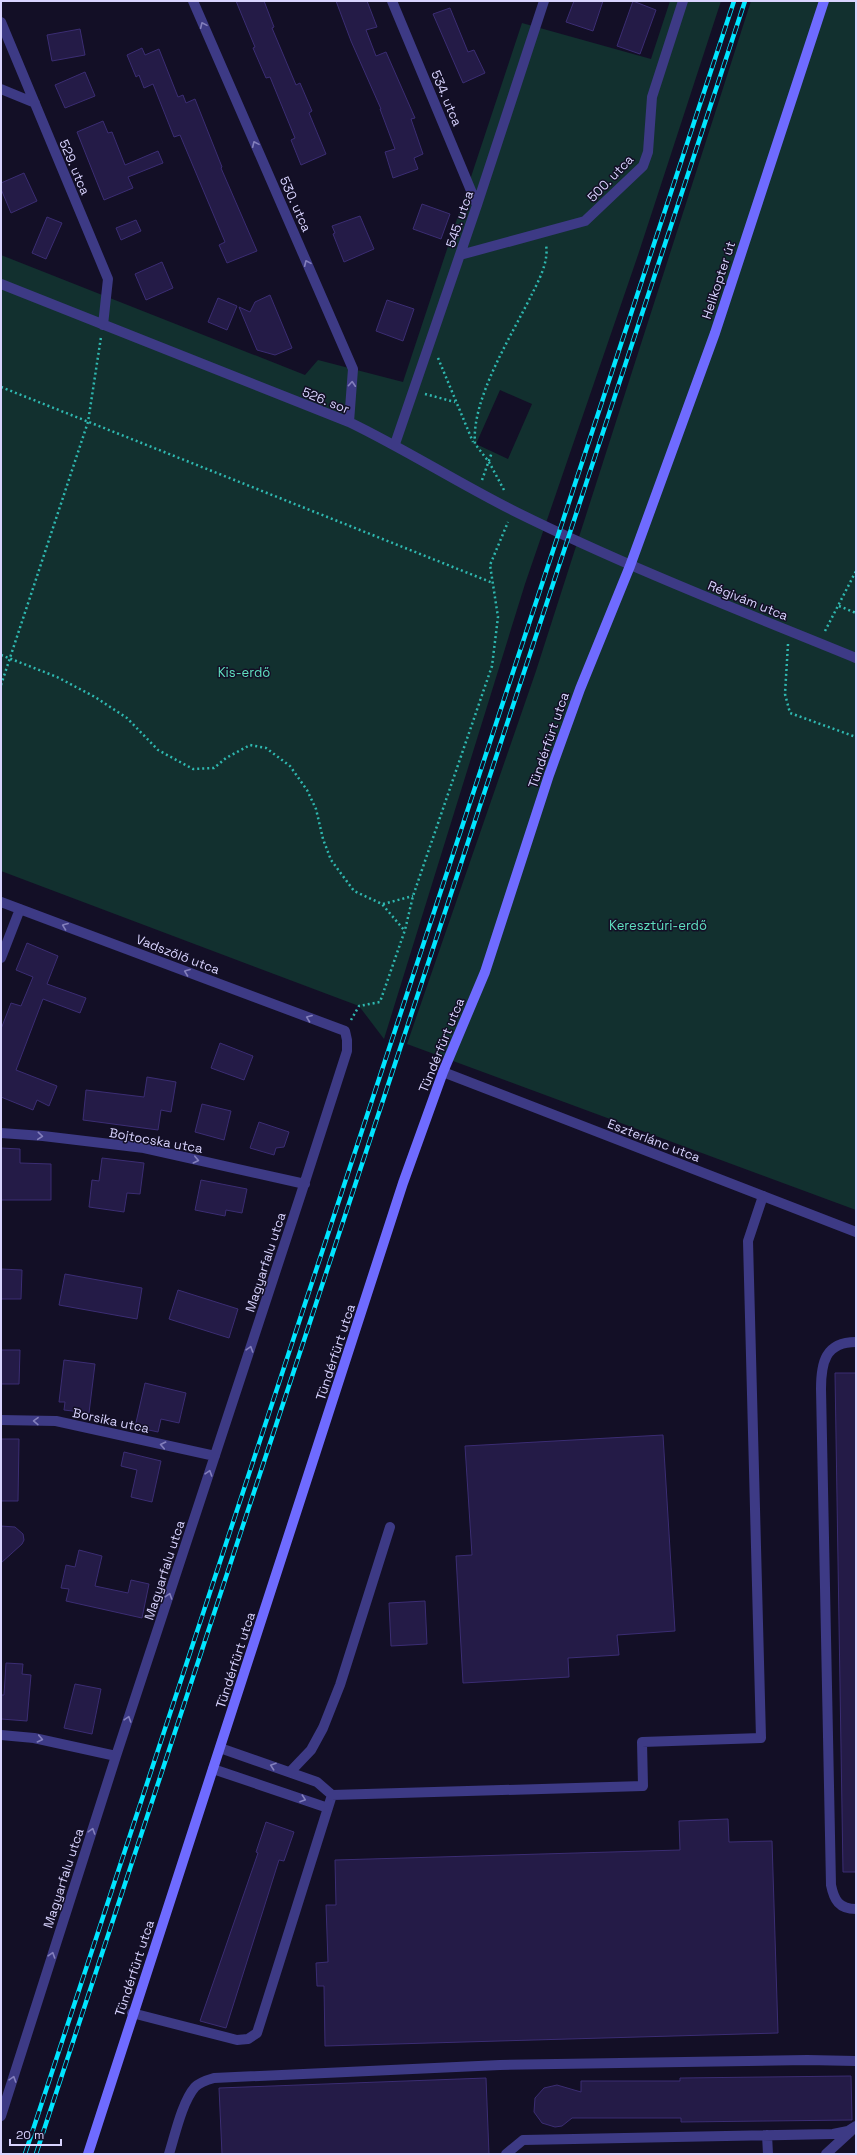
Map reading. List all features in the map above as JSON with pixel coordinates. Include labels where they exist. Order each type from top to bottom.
[{"type":"street","name":"530. utca","points":[[193,1],[353,369],[349,422]]},
{"type":"street","name":"534. utca","points":[[392,1],[478,205]]},
{"type":"street","name":"545. utca","points":[[395,444],[478,205],[544,1]]},
{"type":"street","name":"500. utca","points":[[460,255],[585,221],[643,166],[648,152],[652,97],[683,1]]},
{"type":"street","name":"Helikopter út","points":[[630,566],[715,333],[824,1]]},
{"type":"street","name":"529. utca","points":[[1,22],[108,279],[103,325]]},
{"type":"street","points":[[1,90],[35,103]]},
{"type":"street","name":"526. sor","points":[[1,284],[349,422],[395,444],[513,510],[630,566]]},
{"type":"street","name":"Régivám utca","points":[[630,566],[856,658]]},
{"type":"street","name":"Tündérfürt utca","points":[[88,2154],[132,2013],[220,1748],[403,1183],[444,1072],[485,972],[549,775],[580,689],[630,566]]},
{"type":"street","name":"Vadszőlő utca","points":[[1,902],[345,1031]]},
{"type":"street","points":[[1,958],[20,909]]},
{"type":"street","name":"Magyarfalu utca","points":[[1,2116],[116,1756],[304,1184],[346,1051],[347,1040],[345,1031]]},
{"type":"street","name":"Eszterlánc utca","points":[[444,1072],[856,1232]]},
{"type":"street","name":"Bojtocska utca","points":[[1,1133],[43,1136],[144,1148],[304,1184]]},
{"type":"street","points":[[220,1748],[318,1782],[332,1795],[643,1786],[642,1742],[761,1738],[748,1241],[763,1196]]},
{"type":"street","points":[[856,1342],[849,1342],[834,1347],[824,1358],[821,1372],[821,1389],[831,1885],[834,1898],[840,1906],[856,1909]]},
{"type":"street","name":"Borsika utca","points":[[1,1420],[56,1421],[215,1456]]},
{"type":"street","points":[[290,1772],[311,1750],[324,1728],[340,1685],[390,1527]]},
{"type":"street","points":[[1,1735],[34,1738],[116,1756]]},
{"type":"street","points":[[213,1769],[328,1808]]},
{"type":"street","points":[[132,2013],[237,2040],[248,2039],[257,2033],[332,1795]]},
{"type":"street","points":[[169,2154],[187,2100],[194,2088],[205,2080],[214,2078],[500,2065],[807,2060],[856,2061]]},
{"type":"street","points":[[506,2154],[523,2140],[767,2134],[833,2134],[855,2127]]},
{"type":"street","points":[[826,2154],[855,2127]]},
{"type":"street","points":[[767,2134],[768,2154]]},
{"type":"path","points":[[474,444],[475,426],[483,396],[542,273],[547,248],[544,232]]},
{"type":"path","points":[[1,685],[88,422],[103,325]]},
{"type":"path","points":[[345,1031],[359,1006],[380,1002],[405,930],[413,896],[492,666],[498,617],[490,565],[513,510],[489,462],[474,444],[431,340]]},
{"type":"path","points":[[1,387],[493,583]]},
{"type":"path","points":[[413,391],[456,402]]},
{"type":"path","points":[[478,490],[492,452]]},
{"type":"path","points":[[819,643],[856,571]]},
{"type":"path","points":[[839,606],[856,613]]},
{"type":"path","points":[[793,632],[788,644],[785,694],[790,713],[856,737]]},
{"type":"path","points":[[1,654],[95,697],[127,718],[158,750],[193,769],[214,768],[226,758],[250,745],[266,748],[290,766],[306,790],[316,809],[323,839],[331,860],[354,891],[382,904],[405,930]]},
{"type":"path","points":[[382,904],[413,896]]},
{"type":"green space","name":"Kis-erdő","points":[[670,1],[721,1],[638,255],[525,584],[384,1039],[359,1006],[1,871],[1,255],[305,375],[318,360],[403,382],[522,23],[651,59]],"holes":[[[500,390],[532,404],[508,459],[476,444]]]},
{"type":"green space","name":"Keresztúri-erdő","points":[[751,1],[856,1],[856,1210],[407,1044],[536,671]]},
{"type":"building","points":[[236,1],[264,1],[274,27],[272,28],[296,85],[300,83],[312,111],[309,113],[326,154],[301,165],[291,140],[295,138],[270,77],[266,78],[253,48],[255,47]]},
{"type":"building","points":[[336,1],[367,1],[377,27],[366,30],[376,56],[386,52],[415,118],[411,119],[423,154],[414,158],[418,169],[393,178],[385,152],[395,149],[381,109],[351,41]]},
{"type":"building","points":[[574,1],[603,1],[593,31],[566,22]]},
{"type":"building","points":[[633,1],[656,10],[640,54],[617,46]]},
{"type":"building","points":[[450,8],[468,52],[474,50],[485,73],[463,83],[433,14]]},
{"type":"building","points":[[80,29],[85,55],[52,61],[47,35]]},
{"type":"building","points":[[142,48],[145,55],[159,49],[178,97],[183,95],[186,103],[195,99],[222,167],[221,168],[257,251],[227,263],[219,245],[225,242],[180,135],[174,137],[153,84],[144,88],[139,75],[136,77],[127,55]]},
{"type":"building","points":[[85,72],[95,96],[65,108],[55,85]]},
{"type":"building","points":[[103,121],[108,133],[112,132],[125,165],[158,151],[163,163],[128,177],[133,188],[104,200],[77,132]]},
{"type":"building","points":[[24,173],[37,201],[11,213],[1,189],[1,183]]},
{"type":"building","points":[[422,204],[450,214],[441,239],[413,229]]},
{"type":"building","points":[[360,216],[374,249],[344,262],[333,234],[335,233],[332,226]]},
{"type":"building","points":[[47,217],[62,223],[46,259],[32,253]]},
{"type":"building","points":[[136,220],[141,231],[121,240],[116,228]]},
{"type":"building","points":[[162,262],[173,288],[146,300],[135,274]]},
{"type":"building","points":[[270,295],[292,348],[275,355],[257,350],[239,307],[250,312],[255,302]]},
{"type":"building","points":[[218,298],[237,306],[227,330],[208,322]]},
{"type":"building","points":[[387,300],[414,309],[403,341],[376,331]]},
{"type":"building","points":[[27,943],[58,956],[47,984],[86,998],[80,1013],[43,999],[16,1070],[57,1086],[49,1106],[37,1100],[33,1110],[1,1097],[1,1029],[11,1003],[21,1006],[33,977],[16,970]]},
{"type":"building","points":[[220,1043],[253,1056],[244,1080],[211,1068]]},
{"type":"building","points":[[147,1077],[176,1082],[171,1112],[161,1110],[158,1130],[83,1120],[86,1090],[144,1097]]},
{"type":"building","points":[[202,1104],[231,1111],[224,1140],[195,1132]]},
{"type":"building","points":[[259,1122],[289,1132],[284,1147],[276,1148],[274,1155],[250,1148]]},
{"type":"building","points":[[1,1148],[20,1149],[20,1163],[51,1164],[51,1200],[1,1200]]},
{"type":"building","points":[[102,1158],[144,1163],[140,1194],[127,1193],[124,1212],[89,1207],[92,1180],[99,1181]]},
{"type":"building","points":[[201,1180],[247,1189],[242,1213],[226,1210],[225,1216],[195,1210]]},
{"type":"building","points":[[1,1269],[22,1270],[21,1299],[1,1299]]},
{"type":"building","points":[[65,1274],[142,1288],[137,1319],[59,1305]]},
{"type":"building","points":[[178,1290],[238,1309],[229,1338],[169,1319]]},
{"type":"building","points":[[1,1350],[20,1350],[19,1384],[1,1384]]},
{"type":"building","points":[[64,1360],[95,1364],[89,1413],[64,1410],[65,1402],[59,1402]]},
{"type":"building","points":[[835,1373],[856,1373],[856,1872],[843,1872]]},
{"type":"building","points":[[145,1383],[186,1393],[179,1423],[161,1419],[158,1432],[135,1427]]},
{"type":"building","points":[[663,1435],[675,1631],[617,1635],[619,1655],[568,1658],[569,1677],[463,1683],[456,1556],[472,1555],[465,1446]]},
{"type":"building","points":[[1,1439],[19,1439],[18,1501],[1,1501]]},
{"type":"building","points":[[124,1452],[161,1461],[152,1502],[131,1497],[137,1470],[121,1466]]},
{"type":"building","points":[[1,1526],[15,1527],[23,1534],[24,1540],[22,1544],[1,1563]]},
{"type":"building","points":[[79,1550],[102,1556],[95,1586],[128,1593],[131,1580],[149,1584],[142,1618],[66,1601],[69,1589],[61,1588],[66,1565],[75,1567]]},
{"type":"building","points":[[425,1601],[427,1644],[391,1646],[389,1603]]},
{"type":"building","points":[[6,1663],[23,1664],[22,1674],[31,1675],[27,1721],[1,1719],[1,1695],[4,1695]]},
{"type":"building","points":[[75,1684],[101,1689],[92,1734],[64,1728]]},
{"type":"building","points":[[728,1819],[729,1842],[772,1841],[778,2033],[325,2046],[324,1986],[317,1986],[316,1963],[328,1962],[326,1905],[336,1905],[335,1860],[680,1850],[679,1821]]},
{"type":"building","points":[[266,1822],[294,1832],[284,1861],[279,1860],[226,2028],[200,2021],[258,1853],[256,1852]]},
{"type":"building","points":[[851,2076],[852,2120],[681,2122],[681,2118],[572,2118],[562,2126],[555,2127],[542,2123],[534,2112],[535,2098],[544,2088],[557,2085],[581,2092],[581,2081],[680,2081],[680,2078]]},
{"type":"building","points":[[486,2078],[489,2154],[222,2154],[219,2088]]},
{"type":"railway","points":[[25,2154],[734,1]]},
{"type":"railway","points":[[36,2154],[745,1]]}]
